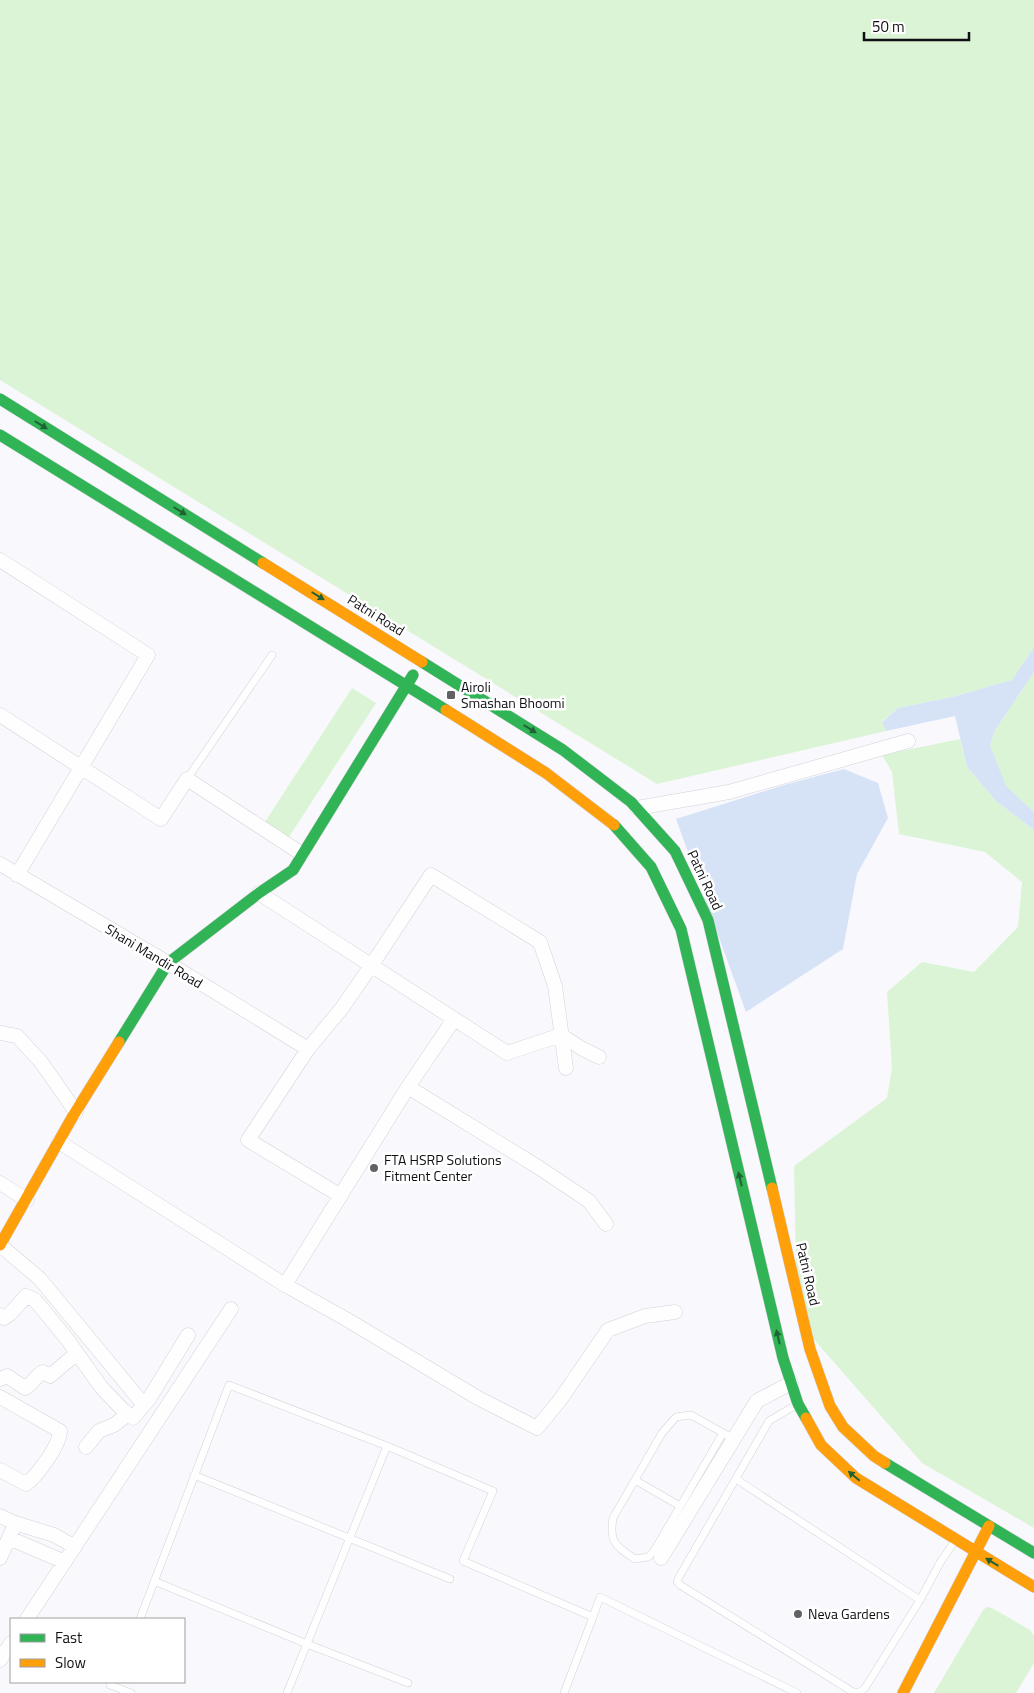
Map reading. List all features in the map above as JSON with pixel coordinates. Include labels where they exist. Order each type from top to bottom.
[{"type":"main road","name":"Patni Road","points":[[0,399],[563,750],[637,808],[675,851],[708,920],[810,1350],[830,1406],[843,1427],[874,1456],[1034,1554]]},
{"type":"main road","points":[[0,435],[407,685],[546,773],[612,823],[651,867],[681,929],[783,1358],[798,1404],[821,1445],[856,1478],[1034,1587]]},
{"type":"main road","points":[[0,1245],[76,1112],[168,963],[259,893],[293,870],[422,661]]},
{"type":"main road","points":[[903,1693],[989,1526]]},
{"type":"street","points":[[0,560],[148,654],[17,875]]},
{"type":"street","points":[[0,715],[161,819],[187,779],[302,854]]},
{"type":"street","points":[[637,808],[728,792],[908,741]]},
{"type":"street","name":"Shani Mandir Road","points":[[0,864],[168,963],[308,1049]]},
{"type":"street","points":[[340,1196],[248,1140],[308,1049],[342,1008],[372,966],[431,875],[540,942],[555,986],[566,1068]]},
{"type":"street","points":[[259,893],[507,1053],[561,1034]]},
{"type":"street","points":[[285,1286],[408,1088],[454,1019]]},
{"type":"street","points":[[0,1033],[16,1036],[23,1042],[41,1062],[76,1112]]},
{"type":"street","points":[[561,1034],[581,1048],[599,1057]]},
{"type":"street","points":[[408,1088],[589,1200],[606,1224]]},
{"type":"street","points":[[59,1142],[285,1286],[346,1319],[478,1398],[537,1428],[560,1400],[608,1330],[645,1316],[675,1312]]},
{"type":"street","points":[[0,1183],[27,1200]]},
{"type":"street","points":[[0,1245],[40,1279],[144,1405]]},
{"type":"street","points":[[0,1315],[4,1318],[10,1314],[26,1296],[35,1300],[101,1387],[133,1418],[144,1405],[188,1335]]},
{"type":"street","points":[[28,1618],[231,1309]]},
{"type":"street","points":[[0,1379],[7,1376],[25,1388],[43,1372],[50,1376],[77,1353]]},
{"type":"street","points":[[661,1558],[670,1535],[728,1436],[757,1401],[791,1383]]},
{"type":"street","points":[[0,1397],[60,1431],[58,1441],[32,1479],[26,1484],[0,1470]]},
{"type":"street","points":[[86,1448],[99,1431],[114,1425],[128,1414]]},
{"type":"street","points":[[0,1516],[15,1523],[54,1535],[75,1547]]},
{"type":"street","points":[[0,1558],[15,1523]]},
{"type":"street","points":[[9,1538],[65,1562]]},
{"type":"street","points":[[0,1660],[10,1645]]},
{"type":"lane","points":[[187,779],[272,655]]},
{"type":"lane","points":[[140,1618],[229,1385],[387,1446],[493,1490],[464,1562],[592,1617]]},
{"type":"lane","points":[[798,1404],[770,1421],[679,1577],[678,1582],[682,1586],[853,1692],[860,1692],[865,1688],[920,1600],[941,1561],[956,1540]]},
{"type":"lane","points":[[691,1414],[728,1436],[680,1506],[670,1535],[648,1557],[635,1560],[616,1545],[611,1533],[613,1518],[662,1433],[676,1417],[691,1414]]},
{"type":"lane","points":[[287,1693],[387,1446]]},
{"type":"lane","points":[[194,1475],[450,1579]]},
{"type":"lane","points":[[736,1479],[920,1600]]},
{"type":"lane","points":[[635,1480],[680,1506]]},
{"type":"lane","points":[[154,1581],[408,1683]]},
{"type":"lane","points":[[564,1693],[600,1597],[797,1693]]},
{"type":"lane","points":[[108,1693],[111,1683],[131,1693]]},
{"type":"green space","points":[[0,0],[1034,0],[1034,647],[1012,680],[952,697],[898,708],[882,721],[886,731],[657,784],[0,380]]},
{"type":"green space","points":[[1034,672],[1034,812],[1006,787],[990,745],[994,732]]},
{"type":"green space","points":[[352,688],[376,703],[285,843],[261,828]]},
{"type":"green space","points":[[960,739],[967,767],[996,801],[1034,830],[1034,1528],[922,1463],[797,1320],[794,1166],[887,1098],[892,1068],[887,992],[922,962],[974,972],[1018,927],[1022,882],[985,852],[899,834],[892,772],[882,755]]},
{"type":"green space","points":[[987,1607],[1030,1630],[1034,1636],[1034,1663],[1016,1693],[934,1693],[983,1610]]},
{"type":"water","points":[[1034,647],[1034,672],[994,732],[990,745],[1006,786],[1034,812],[1034,830],[996,801],[967,767],[955,716],[886,731],[882,722],[898,708],[952,697],[1012,680]]},
{"type":"water","points":[[844,769],[878,783],[888,818],[857,874],[843,949],[746,1012],[676,819],[784,785]]},
{"type":"traffic: fast","points":[[0,399],[263,563]]},
{"type":"traffic: fast","points":[[0,435],[446,710]]},
{"type":"traffic: fast","points":[[422,662],[563,750],[631,802],[675,851],[708,920],[772,1188]]},
{"type":"traffic: fast","points":[[119,1042],[168,963],[259,893],[293,870],[413,675]]},
{"type":"traffic: fast","points":[[614,825],[651,867],[681,929],[783,1358],[798,1404],[806,1418]]},
{"type":"traffic: fast","points":[[885,1463],[1034,1553]]},
{"type":"traffic: slow","points":[[263,563],[422,662]]},
{"type":"traffic: slow","points":[[446,710],[546,773],[614,825]]},
{"type":"traffic: slow","points":[[0,1245],[73,1116],[119,1042]]},
{"type":"traffic: slow","points":[[772,1188],[810,1349],[830,1406],[843,1427],[874,1456],[885,1463]]},
{"type":"traffic: slow","points":[[806,1418],[821,1445],[856,1478],[1034,1587]]},
{"type":"traffic: slow","points":[[903,1693],[989,1526]]},
{"type":"place","name":"Airoli Smashan Bhoomi","points":[[451,695]]},
{"type":"place","name":"FTA HSRP Solutions Fitment Center","points":[[374,1168]]},
{"type":"place","name":"Neva Gardens","points":[[798,1614]]}]
